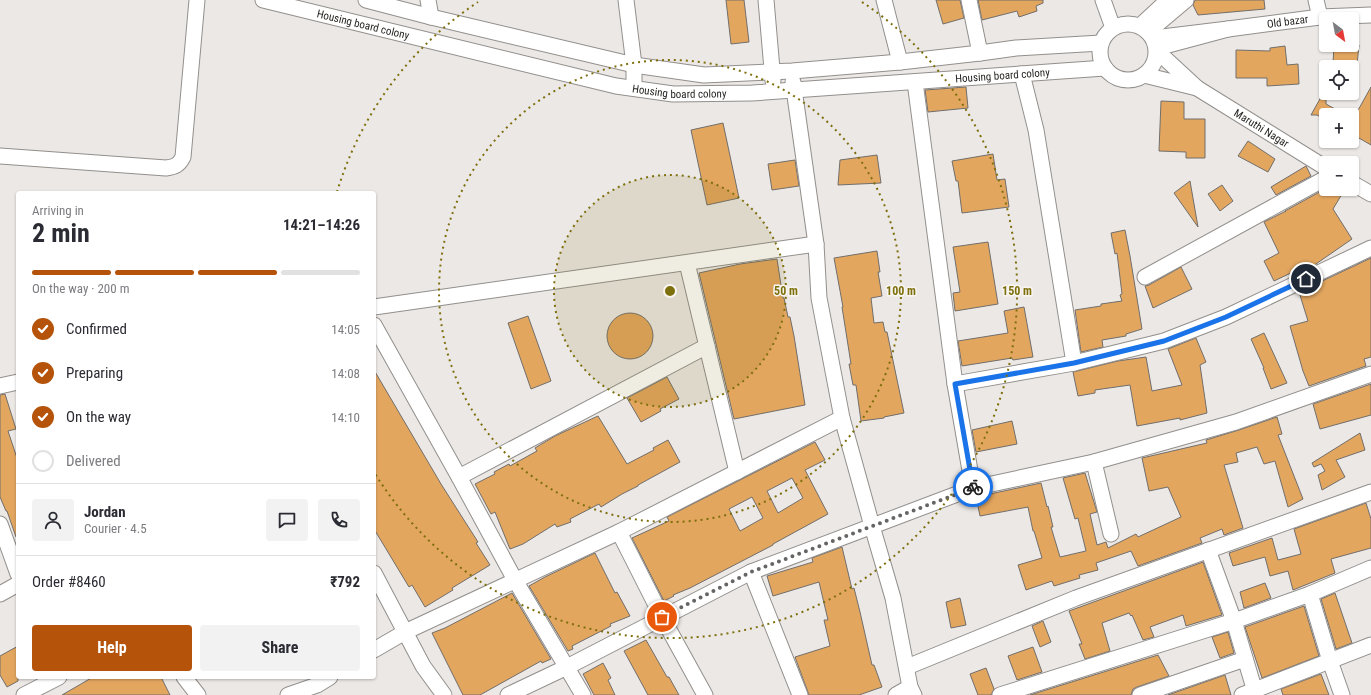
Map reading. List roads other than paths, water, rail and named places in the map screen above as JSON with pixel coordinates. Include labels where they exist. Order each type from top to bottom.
[{"type":"street","points":[[0,156],[166,168],[180,164],[183,157],[197,0]]},
{"type":"street","name":"Housing board colony","points":[[263,0],[294,4],[616,86],[673,94],[774,92],[1105,68]]},
{"type":"street","name":"Housing board colony","points":[[366,0],[431,17],[634,64],[704,75],[792,71],[900,62],[1016,48],[1101,43]]},
{"type":"street","points":[[428,0],[431,17]]},
{"type":"street","points":[[626,0],[634,64],[634,88]]},
{"type":"street","points":[[766,0],[774,92]]},
{"type":"street","points":[[884,0],[900,62]]},
{"type":"street","points":[[969,0],[980,53]]},
{"type":"street","points":[[1103,0],[1113,28]]},
{"type":"street","points":[[1168,0],[1151,39],[1156,60],[1151,69],[1144,75],[1132,79],[1119,78],[1111,74],[1105,68],[1101,60],[1101,43],[1106,34],[1113,28],[1122,24],[1131,23],[1151,39],[1197,88]]},
{"type":"street","points":[[1151,39],[1186,0]]},
{"type":"street","points":[[1316,0],[1319,12]]},
{"type":"street","name":"Old bazar","points":[[1359,15],[1371,15]]},
{"type":"street","name":"Old bazar","points":[[1151,39],[1319,16]]},
{"type":"street","points":[[792,71],[816,244],[819,298],[842,418],[893,598],[912,691],[896,695]]},
{"type":"street","points":[[1022,74],[1036,130],[1074,363]]},
{"type":"street","points":[[1144,75],[1197,88]]},
{"type":"street","points":[[915,82],[955,384],[973,488]]},
{"type":"street","name":"Maruthi Nagar","points":[[1197,88],[1319,164]]},
{"type":"street","points":[[1145,277],[1319,182]]},
{"type":"street","points":[[1359,187],[1371,194]]},
{"type":"street","points":[[376,307],[816,244]]},
{"type":"street","points":[[955,384],[1074,363],[1164,341],[1273,295],[1371,248]]},
{"type":"street","points":[[687,263],[737,472]]},
{"type":"street","points":[[376,328],[515,580],[583,695]]},
{"type":"street","points":[[459,477],[707,346]]},
{"type":"street","points":[[508,695],[567,667],[751,572],[973,488],[1094,462],[1236,422],[1371,374]]},
{"type":"street","points":[[0,386],[16,382]]},
{"type":"street","points":[[376,649],[405,632],[619,532],[842,418]]},
{"type":"street","points":[[1094,462],[1111,534]]},
{"type":"street","points":[[907,667],[1076,598],[1371,492]]},
{"type":"street","points":[[0,524],[16,568]]},
{"type":"street","points":[[619,532],[662,617],[705,695]]},
{"type":"street","points":[[1208,550],[1234,621],[1245,659],[1251,694],[1371,645]]},
{"type":"street","points":[[1000,695],[1234,621],[1310,594],[1371,568]]},
{"type":"street","points":[[751,572],[800,695]]},
{"type":"street","points":[[376,577],[423,666],[444,695]]},
{"type":"street","points":[[0,594],[16,585]]},
{"type":"street","points":[[1310,594],[1342,695]]},
{"type":"street","points":[[1140,695],[1245,659]]},
{"type":"street","points":[[24,695],[55,679]]},
{"type":"street","points":[[186,679],[198,695]]},
{"type":"street","points":[[288,695],[315,681]]}]
